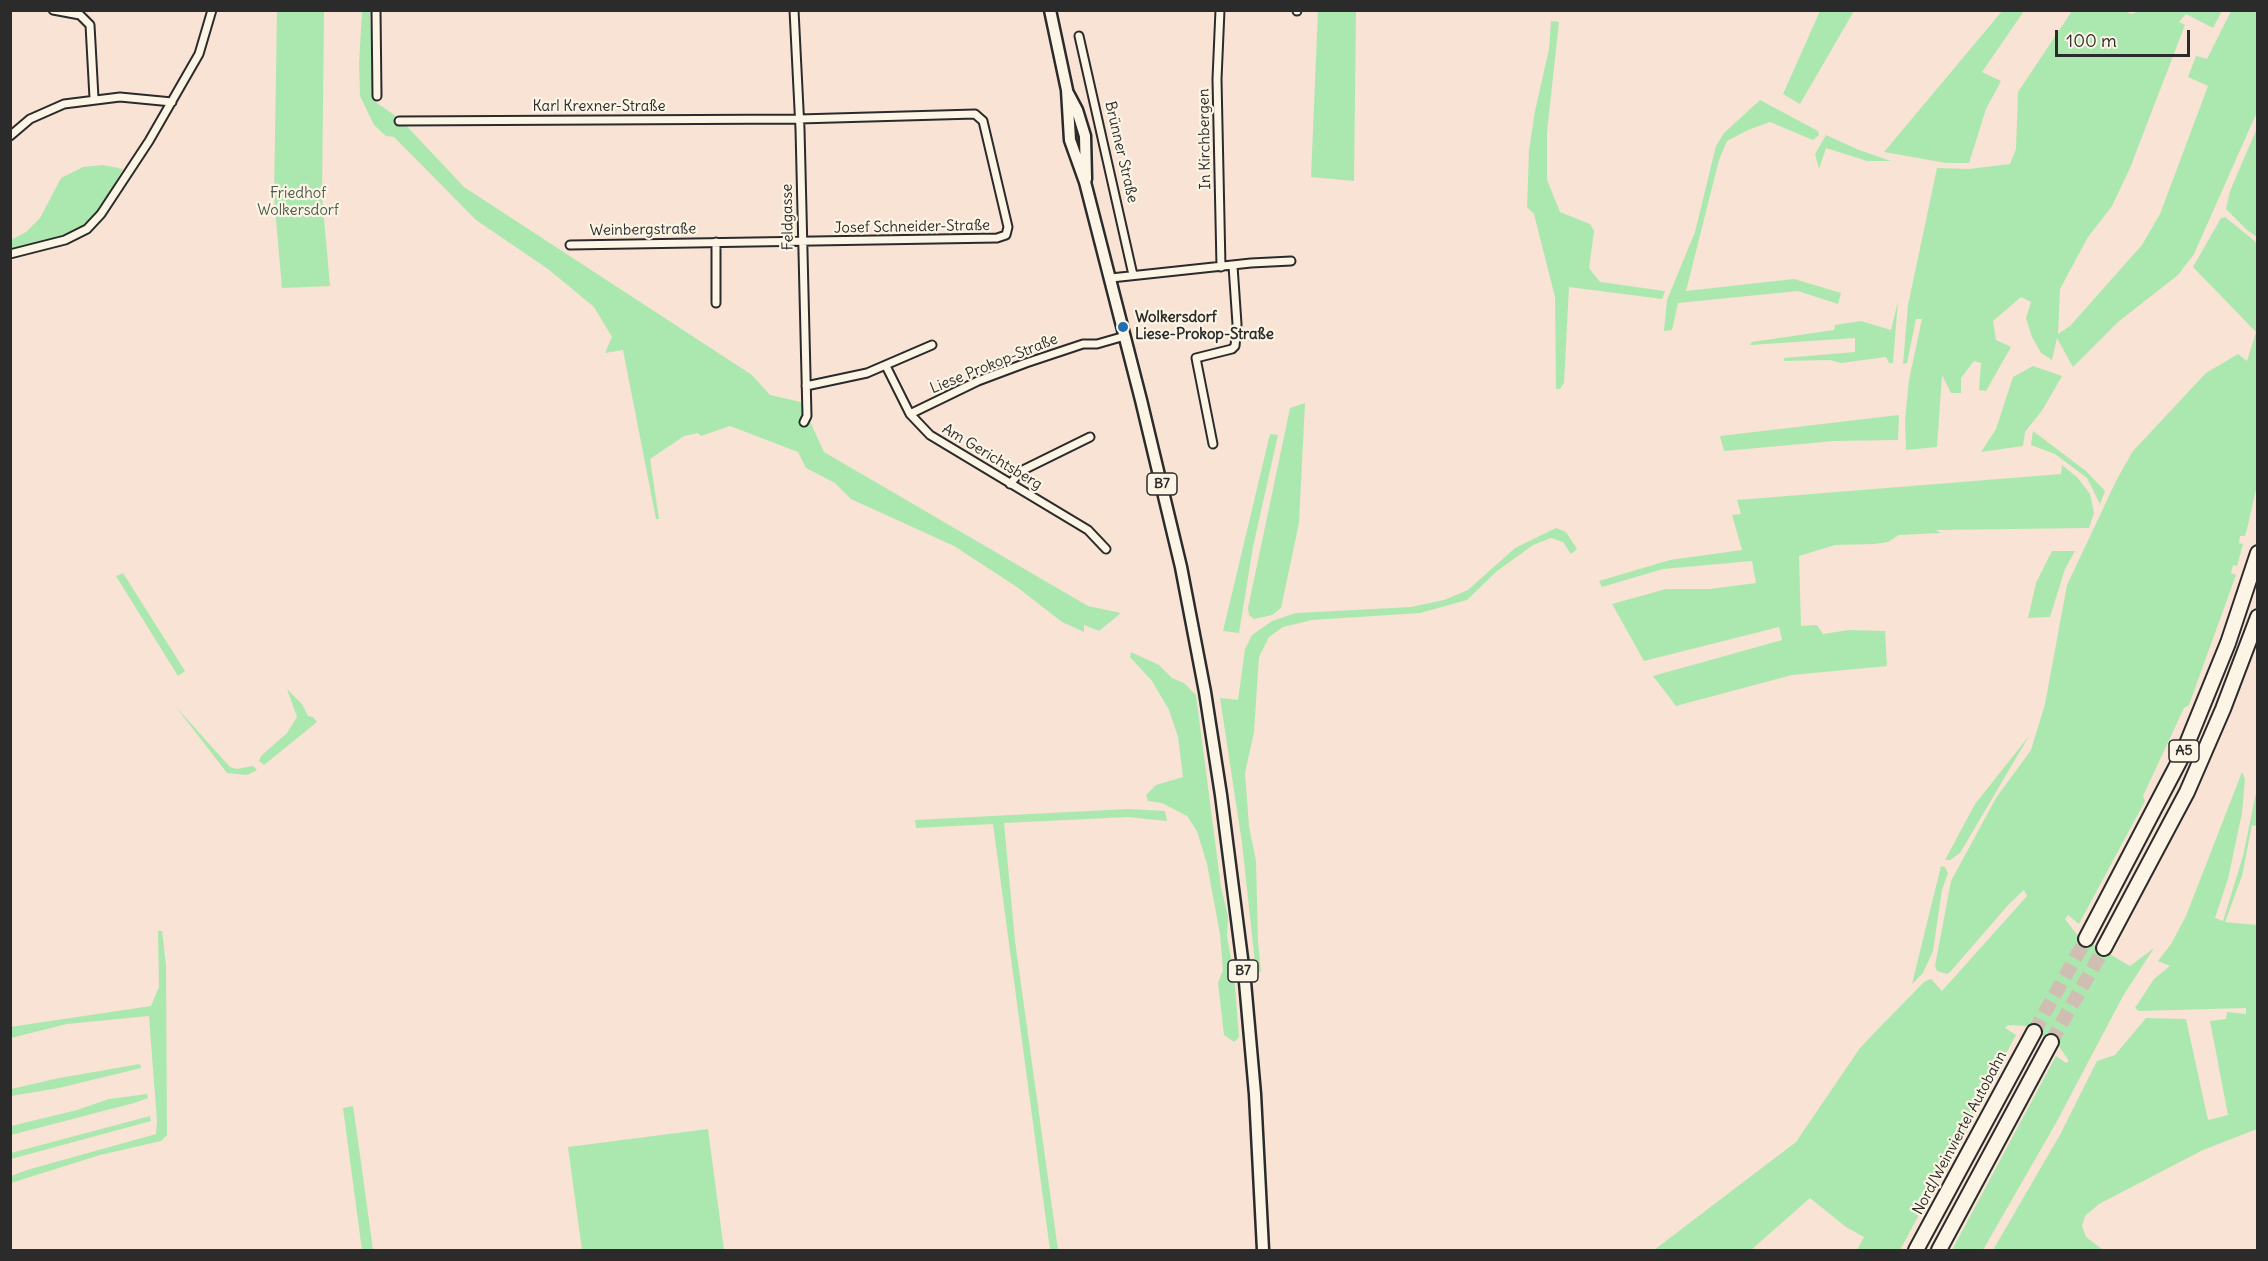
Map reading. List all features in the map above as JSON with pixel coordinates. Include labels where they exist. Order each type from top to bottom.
[{"type":"highway","name":"A5","points":[[2086,939],[2182,756],[2228,643],[2258,553]]},
{"type":"highway","name":"A5","points":[[2104,948],[2187,792],[2223,709],[2258,617]]},
{"type":"highway","name":"Nord/Weinviertel Autobahn","points":[[1916,1251],[2034,1032]]},
{"type":"highway","points":[[1939,1251],[2051,1042]]},
{"type":"main road","name":"Brünner Straße","points":[[1050,10],[1067,90],[1070,140],[1085,182],[1111,278],[1174,534],[1205,692],[1224,816],[1245,982],[1255,1094],[1263,1251]]},
{"type":"main road","name":"Brünner Straße","points":[[1067,90],[1080,116],[1085,136],[1085,182]]},
{"type":"street","points":[[53,10],[80,15],[90,25],[94,98]]},
{"type":"street","points":[[10,254],[65,240],[87,229],[115,196],[205,42],[212,10]]},
{"type":"street","points":[[376,10],[377,96]]},
{"type":"street","name":"Feldgasse","points":[[794,10],[807,416],[804,422]]},
{"type":"street","name":"In Kirchbergen","points":[[1220,10],[1217,79],[1221,267]]},
{"type":"street","name":"Brünner Straße","points":[[1079,36],[1133,275]]},
{"type":"street","points":[[10,136],[30,119],[45,111],[94,98],[120,97],[172,102]]},
{"type":"street","name":"Josef Schneider-Straße","points":[[799,119],[975,114],[980,116],[1008,227],[1006,235],[997,238],[802,242]]},
{"type":"street","name":"Karl Krexner-Straße","points":[[399,121],[799,119]]},
{"type":"street","name":"Weinbergstraße","points":[[716,242],[716,303]]},
{"type":"street","name":"Weinbergstraße","points":[[570,244],[802,242]]},
{"type":"street","points":[[1111,278],[1291,261]]},
{"type":"street","points":[[1213,444],[1196,358],[1232,349],[1235,345],[1237,324],[1233,266]]},
{"type":"street","name":"Liese Prokop-Straße","points":[[910,414],[978,381],[1026,363],[1083,345],[1097,344],[1125,336]]},
{"type":"street","points":[[806,386],[837,381],[886,366],[932,345]]},
{"type":"street","name":"Am Gerichtsberg","points":[[886,366],[910,414],[930,435],[1088,530],[1106,549]]},
{"type":"street","points":[[1010,484],[1021,471],[1090,437]]},
{"type":"green space","points":[[2003,10],[2024,11],[1982,72],[2001,81],[1986,109],[1969,163],[1946,163],[1884,152]]},
{"type":"green space","points":[[2144,10],[2222,11],[2213,28],[2186,14],[2179,22],[2185,25],[2130,168],[2112,206],[2088,237],[2060,289],[2058,334],[2070,326],[2142,245],[2160,214],[2208,86],[2188,77],[2196,56],[2207,59],[2231,11],[2253,11],[2258,14],[2257,112],[2194,254],[2178,275],[2118,322],[2073,367],[2057,338],[2052,360],[2041,353],[2032,337],[2026,318],[2031,302],[2021,297],[1993,321],[1996,340],[2011,347],[1986,391],[1979,390],[1981,363],[1974,361],[1961,378],[1961,393],[1951,393],[1942,375],[1937,447],[1906,450],[1905,420],[1909,380],[1922,319],[1916,319],[1907,363],[1903,364],[1908,305],[1937,168],[1969,169],[2010,164],[2016,149],[2018,92],[2072,11],[2125,11],[2131,14]]},
{"type":"green space","name":"Friedhof Wolkersdorf","points":[[277,11],[324,11],[322,196],[330,286],[282,288],[274,197]]},
{"type":"green space","points":[[362,11],[370,11],[374,101],[400,119],[464,187],[752,375],[770,395],[801,402],[824,452],[1088,606],[1121,613],[1099,631],[1084,625],[1084,632],[1062,622],[1017,587],[954,546],[851,499],[835,483],[806,468],[798,452],[730,426],[701,436],[698,433],[684,436],[650,459],[659,519],[656,519],[623,350],[605,353],[612,337],[594,307],[548,269],[476,220],[394,137],[386,136],[374,125],[360,96]]},
{"type":"green space","points":[[1318,11],[1356,11],[1354,181],[1311,177]]},
{"type":"green space","points":[[1820,11],[1854,11],[1800,104],[1783,94]]},
{"type":"green space","points":[[1551,21],[1559,22],[1547,132],[1547,180],[1560,212],[1590,224],[1594,231],[1589,268],[1600,282],[1665,291],[1662,299],[1569,287],[1564,383],[1560,389],[1556,389],[1555,297],[1534,214],[1527,207],[1529,150],[1549,49]]},
{"type":"green space","points":[[1760,100],[1818,131],[1819,135],[1813,140],[1770,122],[1727,141],[1719,160],[1686,291],[1794,279],[1841,293],[1838,304],[1798,291],[1678,303],[1672,330],[1664,331],[1667,300],[1695,232],[1716,146],[1724,133]]},
{"type":"green space","points":[[2257,128],[2257,237],[2226,209],[2230,191]]},
{"type":"green space","points":[[1826,135],[1891,161],[1867,161],[1826,148],[1819,169],[1815,154]]},
{"type":"green space","points":[[103,165],[123,169],[98,212],[82,227],[53,240],[11,249],[11,240],[26,232],[40,218],[61,178],[83,167]]},
{"type":"green space","points":[[2225,217],[2257,243],[2257,485],[2247,529],[2245,536],[2240,536],[2239,543],[2243,544],[2237,566],[2233,565],[2231,573],[2236,575],[2189,705],[2184,708],[2143,796],[2145,801],[2079,924],[2068,915],[2065,919],[2077,935],[2130,966],[2154,948],[2123,996],[2056,1123],[1983,1250],[1952,1250],[2056,1056],[2066,1063],[2069,1061],[2058,1045],[2025,1026],[2008,1025],[2005,1028],[2016,1035],[1900,1250],[1857,1250],[1864,1237],[1846,1227],[1810,1198],[1751,1250],[1654,1250],[1796,1142],[1860,1048],[1924,982],[1931,979],[1942,991],[2027,896],[2024,890],[2009,904],[1951,971],[1947,974],[1937,971],[1935,966],[1951,881],[1996,798],[2031,750],[2045,704],[2067,585],[2117,479],[2133,451],[2206,373],[2238,354],[2247,361],[2256,332],[2193,267],[2221,218]]},
{"type":"green space","points":[[1898,301],[1893,363],[1889,363],[1886,357],[1841,363],[1830,360],[1784,361],[1784,358],[1855,352],[1855,338],[1750,345],[1752,342],[1834,330],[1835,325],[1861,321],[1891,330]]},
{"type":"green space","points":[[2033,366],[2062,376],[2043,409],[2025,432],[2023,446],[1981,452],[1996,429],[2013,377]]},
{"type":"green space","points":[[1305,403],[1299,523],[1281,608],[1272,615],[1254,619],[1249,615],[1248,608],[1290,408]]},
{"type":"green space","points":[[1899,415],[1898,440],[1834,441],[1724,451],[1720,436]]},
{"type":"green space","points":[[2033,431],[2086,471],[2105,491],[2100,504],[2087,478],[2055,454],[2031,445]]},
{"type":"green space","points":[[1270,434],[1278,435],[1253,547],[1239,633],[1223,631]]},
{"type":"green space","points":[[2062,465],[2077,477],[2090,494],[2094,513],[2089,528],[1936,530],[1941,533],[1899,535],[1888,542],[1874,544],[1835,545],[1799,556],[1801,626],[1817,625],[1823,634],[1849,630],[1885,631],[1887,666],[1792,675],[1676,706],[1653,676],[1782,640],[1779,627],[1644,661],[1612,604],[1666,589],[1710,589],[1756,583],[1752,561],[1663,569],[1602,587],[1599,581],[1670,560],[1742,550],[1732,515],[1741,514],[1737,500],[2061,474]]},
{"type":"green space","points":[[1556,528],[1566,532],[1577,549],[1571,554],[1563,542],[1551,538],[1533,545],[1497,571],[1467,600],[1420,613],[1312,620],[1283,627],[1269,637],[1259,657],[1254,732],[1245,773],[1249,826],[1256,861],[1261,972],[1256,972],[1242,843],[1220,698],[1238,700],[1245,649],[1252,635],[1272,621],[1296,613],[1411,607],[1444,600],[1468,590],[1515,548]]},
{"type":"green space","points":[[2052,551],[2075,551],[2065,569],[2050,617],[2028,618],[2036,583]]},
{"type":"green space","points":[[123,573],[185,671],[178,676],[116,576]]},
{"type":"green space","points":[[1131,652],[1159,665],[1172,678],[1184,683],[1196,695],[1221,887],[1228,916],[1227,937],[1234,974],[1239,1037],[1234,1042],[1224,1035],[1218,983],[1223,970],[1220,934],[1207,864],[1197,831],[1187,816],[1162,803],[1148,801],[1146,795],[1156,785],[1183,777],[1178,737],[1169,710],[1152,681],[1130,657]]},
{"type":"green space","points":[[287,689],[302,704],[308,716],[313,717],[317,722],[264,765],[259,761],[261,756],[287,733],[297,717]]},
{"type":"green space","points":[[176,707],[230,767],[237,769],[253,766],[257,770],[247,775],[227,773]]},
{"type":"green space","points":[[2029,736],[1960,853],[1950,860],[1945,860],[1975,804]]},
{"type":"green space","points":[[2242,772],[2245,779],[2242,813],[2228,879],[2215,918],[2223,921],[2243,856],[2257,788],[2257,826],[2252,825],[2242,876],[2225,922],[2257,925],[2257,1129],[2203,1150],[2099,1204],[2085,1216],[2082,1226],[2086,1237],[2103,1250],[1993,1250],[2061,1133],[2097,1061],[2115,1055],[2146,1018],[2186,1019],[2208,1120],[2228,1115],[2210,1021],[2226,1019],[2227,1012],[2246,1014],[2246,1008],[2139,1011],[2135,1008],[2154,979],[2170,966],[2158,961],[2171,944],[2186,916]]},
{"type":"green space","points":[[1128,809],[1165,811],[1167,821],[1128,817],[1004,823],[1015,941],[1058,1250],[1050,1250],[993,824],[916,828],[915,820]]},
{"type":"green space","points":[[1941,866],[1945,867],[1948,873],[1942,890],[1933,951],[1923,973],[1912,984]]},
{"type":"green space","points":[[158,931],[162,931],[166,965],[167,1135],[161,1141],[100,1155],[11,1183],[11,1176],[27,1170],[156,1134],[149,1016],[67,1024],[11,1038],[10,1027],[151,1006],[159,987]]},
{"type":"green space","points":[[140,1064],[141,1068],[59,1088],[11,1096],[11,1089]]},
{"type":"green space","points":[[147,1094],[148,1098],[134,1103],[11,1135],[11,1126],[77,1110],[109,1099]]},
{"type":"green space","points":[[353,1106],[373,1250],[362,1250],[343,1108]]},
{"type":"green space","points":[[150,1116],[151,1121],[11,1159],[11,1153]]},
{"type":"green space","points":[[708,1129],[724,1250],[582,1250],[568,1147]]},
{"type":"tunnel","points":[[2034,1032],[2086,939]]},
{"type":"tunnel","points":[[2051,1042],[2104,948]]},
{"type":"place","name":"Wolkersdorf Liese-Prokop-Straße","points":[[1123,327]]}]
